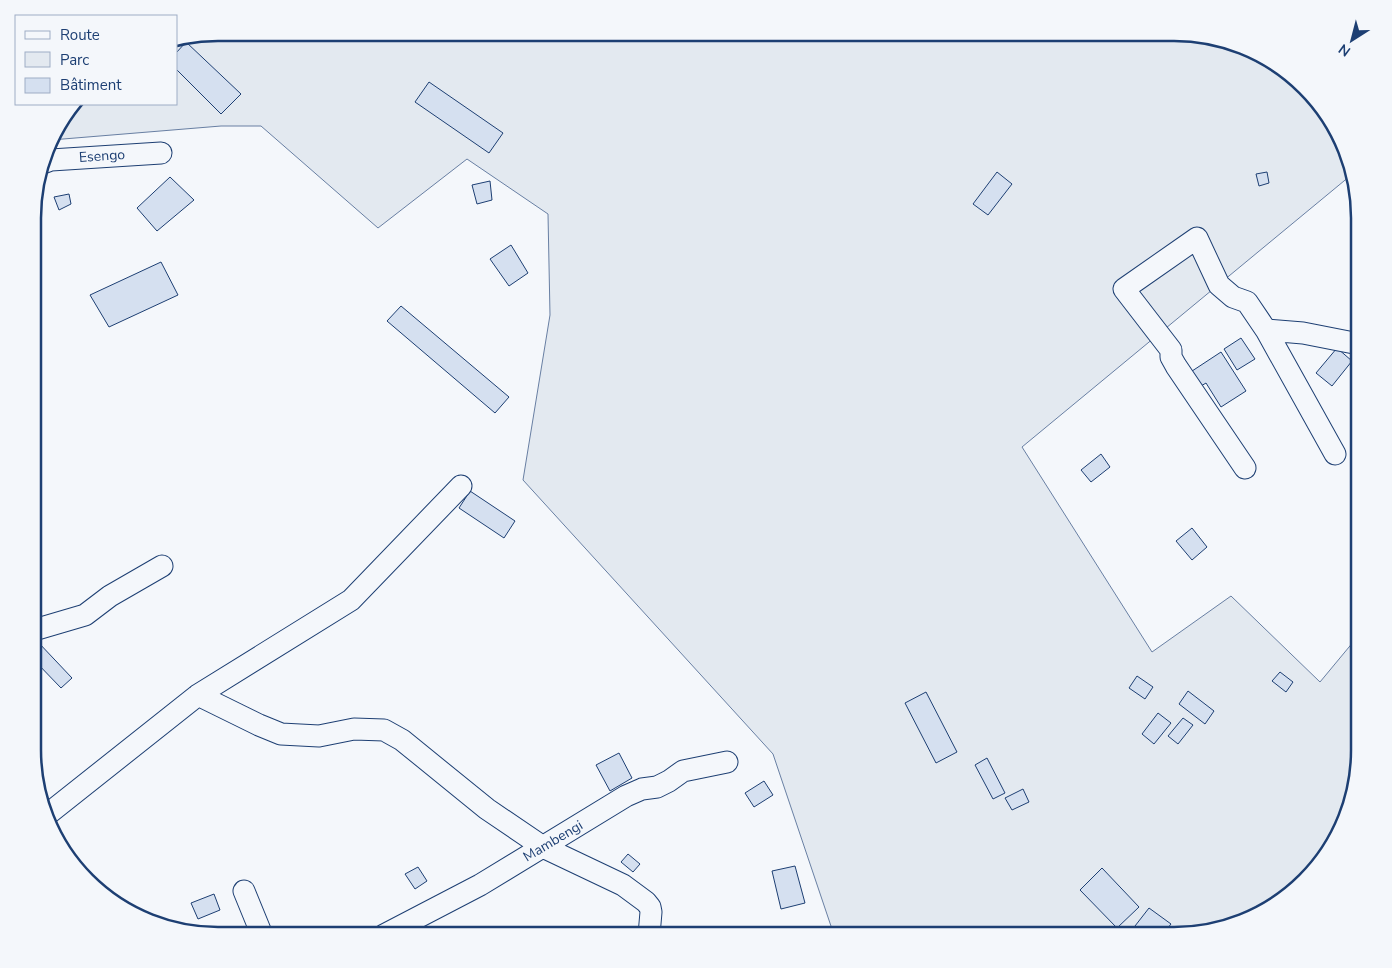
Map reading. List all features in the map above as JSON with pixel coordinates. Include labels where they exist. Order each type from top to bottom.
[{"type":"street","name":"Esengo","points":[[51,160],[161,153]]},
{"type":"street","points":[[1245,468],[1176,366],[1171,357],[1171,350],[1124,289],[1197,238],[1219,284],[1233,297],[1246,302],[1266,330],[1335,454]]},
{"type":"street","points":[[1266,330],[1303,333],[1350,342]]},
{"type":"street","points":[[52,811],[198,696],[351,600],[461,486]]},
{"type":"street","points":[[42,628],[85,615],[110,596],[162,566]]},
{"type":"street","points":[[198,696],[281,734],[319,736],[354,730],[384,730],[402,740],[487,809],[543,847],[623,885],[646,902],[651,912],[650,926]]},
{"type":"street","name":"Mambengi","points":[[401,926],[480,885],[626,796],[642,789],[658,787],[683,771],[727,762]]},
{"type":"street","points":[[244,891],[258,926]]},
{"type":"green space","points":[[218,41],[1185,42],[1219,47],[1231,51],[1272,71],[1299,93],[1321,120],[1337,151],[1346,179],[1022,447],[1152,652],[1231,596],[1320,682],[1351,645],[1351,750],[1349,773],[1341,807],[1321,848],[1299,875],[1272,897],[1231,917],[1197,925],[1174,927],[831,927],[773,754],[523,480],[550,315],[548,214],[467,159],[378,228],[261,126],[221,126],[60,139],[71,120],[83,105],[178,105],[178,46]]},
{"type":"building","points":[[188,44],[241,94],[221,114],[178,71],[178,51],[183,45]]},
{"type":"building","points":[[429,82],[503,133],[489,153],[415,102]]},
{"type":"building","points":[[997,172],[1012,184],[988,215],[973,204]]},
{"type":"building","points":[[1267,172],[1269,183],[1259,186],[1256,174]]},
{"type":"building","points":[[170,177],[194,200],[157,231],[137,208]]},
{"type":"building","points":[[490,181],[492,200],[477,204],[472,185]]},
{"type":"building","points":[[69,194],[71,204],[59,210],[54,197]]},
{"type":"building","points":[[511,245],[528,273],[509,286],[490,259]]},
{"type":"building","points":[[161,262],[178,295],[109,327],[90,295]]},
{"type":"building","points":[[401,306],[509,397],[495,413],[387,321]]},
{"type":"building","points":[[1241,338],[1255,359],[1237,370],[1224,349]]},
{"type":"building","points":[[1337,348],[1350,360],[1350,363],[1332,386],[1316,373]]},
{"type":"building","points":[[1221,352],[1246,391],[1221,407],[1206,383],[1196,389],[1186,375]]},
{"type":"building","points":[[1101,454],[1110,467],[1091,482],[1081,470]]},
{"type":"building","points":[[470,491],[515,521],[504,538],[459,508]]},
{"type":"building","points":[[1192,528],[1207,547],[1192,560],[1176,541]]},
{"type":"building","points":[[42,646],[72,678],[61,688],[42,668]]},
{"type":"building","points":[[1280,672],[1293,682],[1286,692],[1272,681]]},
{"type":"building","points":[[1137,676],[1153,687],[1145,699],[1129,688]]},
{"type":"building","points":[[1188,691],[1214,711],[1205,724],[1179,704]]},
{"type":"building","points":[[926,692],[957,752],[936,763],[905,703]]},
{"type":"building","points":[[1158,713],[1171,723],[1154,744],[1142,734]]},
{"type":"building","points":[[1183,718],[1193,725],[1178,744],[1168,736]]},
{"type":"building","points":[[619,753],[632,778],[610,791],[596,765]]},
{"type":"building","points":[[987,758],[1005,793],[993,799],[975,765]]},
{"type":"building","points":[[764,781],[773,795],[754,807],[745,793]]},
{"type":"building","points":[[1023,789],[1029,802],[1012,810],[1005,798]]},
{"type":"building","points":[[628,854],[640,864],[633,872],[621,862]]},
{"type":"building","points":[[795,866],[805,903],[781,909],[772,871]]},
{"type":"building","points":[[418,867],[427,881],[415,889],[405,874]]},
{"type":"building","points":[[1102,868],[1139,907],[1116,927],[1080,890]]},
{"type":"building","points":[[214,894],[220,910],[198,919],[191,903]]},
{"type":"building","points":[[1149,908],[1171,924],[1169,927],[1134,927]]}]
